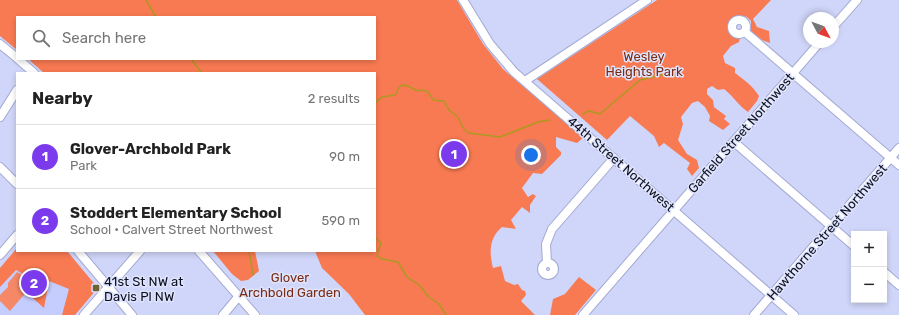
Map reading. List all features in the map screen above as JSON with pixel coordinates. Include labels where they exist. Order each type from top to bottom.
[{"type":"street","name":"44th Street Northwest","points":[[463,0],[493,48],[510,68],[794,315]]},
{"type":"street","points":[[525,81],[647,0]]},
{"type":"street","points":[[839,20],[856,0]]},
{"type":"street","points":[[745,32],[899,165]]},
{"type":"street","points":[[0,44],[16,58]]},
{"type":"street","name":"Garfield Street Northwest","points":[[583,315],[815,48]]},
{"type":"street","points":[[18,60],[30,72]]},
{"type":"street","points":[[0,117],[16,92]]},
{"type":"street","points":[[734,142],[851,243]]},
{"type":"street","name":"Hawthorne Street Northwest","points":[[754,315],[899,148]]},
{"type":"street","points":[[547,263],[546,246],[552,229],[614,158]]},
{"type":"street","points":[[0,167],[16,183]]},
{"type":"street","points":[[0,255],[16,236]]},
{"type":"street","points":[[79,252],[132,315]]},
{"type":"street","points":[[84,315],[139,252]]},
{"type":"street","points":[[200,252],[255,315]]},
{"type":"street","points":[[887,275],[899,285]]},
{"type":"street","points":[[222,315],[239,296]]},
{"type":"shaded area","points":[[16,249],[16,252],[19,252],[88,298],[73,315],[0,315],[0,268]]},
{"type":"shaded area","points":[[17,272],[35,282],[10,311],[0,301],[0,295],[8,287],[8,283]]},
{"type":"green space","points":[[0,0],[457,0],[483,44],[503,69],[583,138],[577,143],[556,137],[556,147],[561,152],[561,155],[542,174],[533,173],[522,188],[528,197],[533,194],[536,196],[530,205],[530,213],[522,207],[511,220],[516,229],[502,227],[492,241],[491,256],[493,268],[501,266],[505,281],[514,285],[518,284],[522,290],[525,291],[526,295],[521,301],[535,315],[365,315],[349,294],[322,268],[315,252],[376,252],[376,72],[43,72],[29,60],[376,60],[376,16],[16,16],[16,49],[0,36]]},
{"type":"green space","name":"Wesley Heights Park","points":[[657,0],[771,0],[753,19],[757,27],[769,31],[770,43],[762,40],[751,31],[751,21],[747,17],[738,15],[729,22],[729,30],[740,38],[739,42],[731,46],[723,56],[725,63],[735,68],[735,73],[754,89],[759,96],[757,101],[748,112],[724,89],[718,90],[712,86],[707,89],[707,94],[713,100],[714,107],[726,116],[724,119],[730,124],[723,130],[709,121],[710,116],[705,107],[698,101],[692,103],[681,117],[683,124],[678,140],[687,154],[697,160],[699,168],[692,176],[687,169],[690,163],[664,143],[659,147],[654,136],[630,116],[607,140],[537,79]]},
{"type":"green space","points":[[16,249],[16,252],[68,252],[97,287],[97,289],[75,315],[62,315],[69,289],[49,281],[44,308],[27,293],[37,282],[16,270],[0,287],[0,268]]},
{"type":"green space","points":[[214,252],[255,252],[259,271],[248,280],[241,281],[232,274]]},
{"type":"green space","points":[[579,277],[596,290],[575,315],[550,315],[553,299],[565,294]]},
{"type":"waterway","points":[[146,0],[155,16]]},
{"type":"waterway","points":[[192,60],[201,72]]},
{"type":"waterway","points":[[583,114],[589,111],[600,114],[640,80],[661,75],[676,76]]},
{"type":"waterway","points":[[376,102],[382,97],[395,95],[400,86],[406,85],[416,90],[426,91],[433,100],[444,101],[449,110],[457,116],[464,129],[469,133],[500,137],[538,122],[550,120]]},
{"type":"waterway","points":[[376,239],[381,243],[377,256],[382,259],[398,262],[407,277],[419,285],[429,297],[439,304],[446,315]]},
{"type":"waterway","points":[[249,252],[253,275]]},
{"type":"place","name":"Glover-Archbold Park","points":[[454,154]]},
{"type":"place","name":"Stoddert Elementary School","points":[[34,283]]},
{"type":"place","name":"41st St NW at Davis Pl NW","points":[[96,288]]},
{"type":"park label","name":"Glover Archbold Garden","points":[[290,284]]}]
